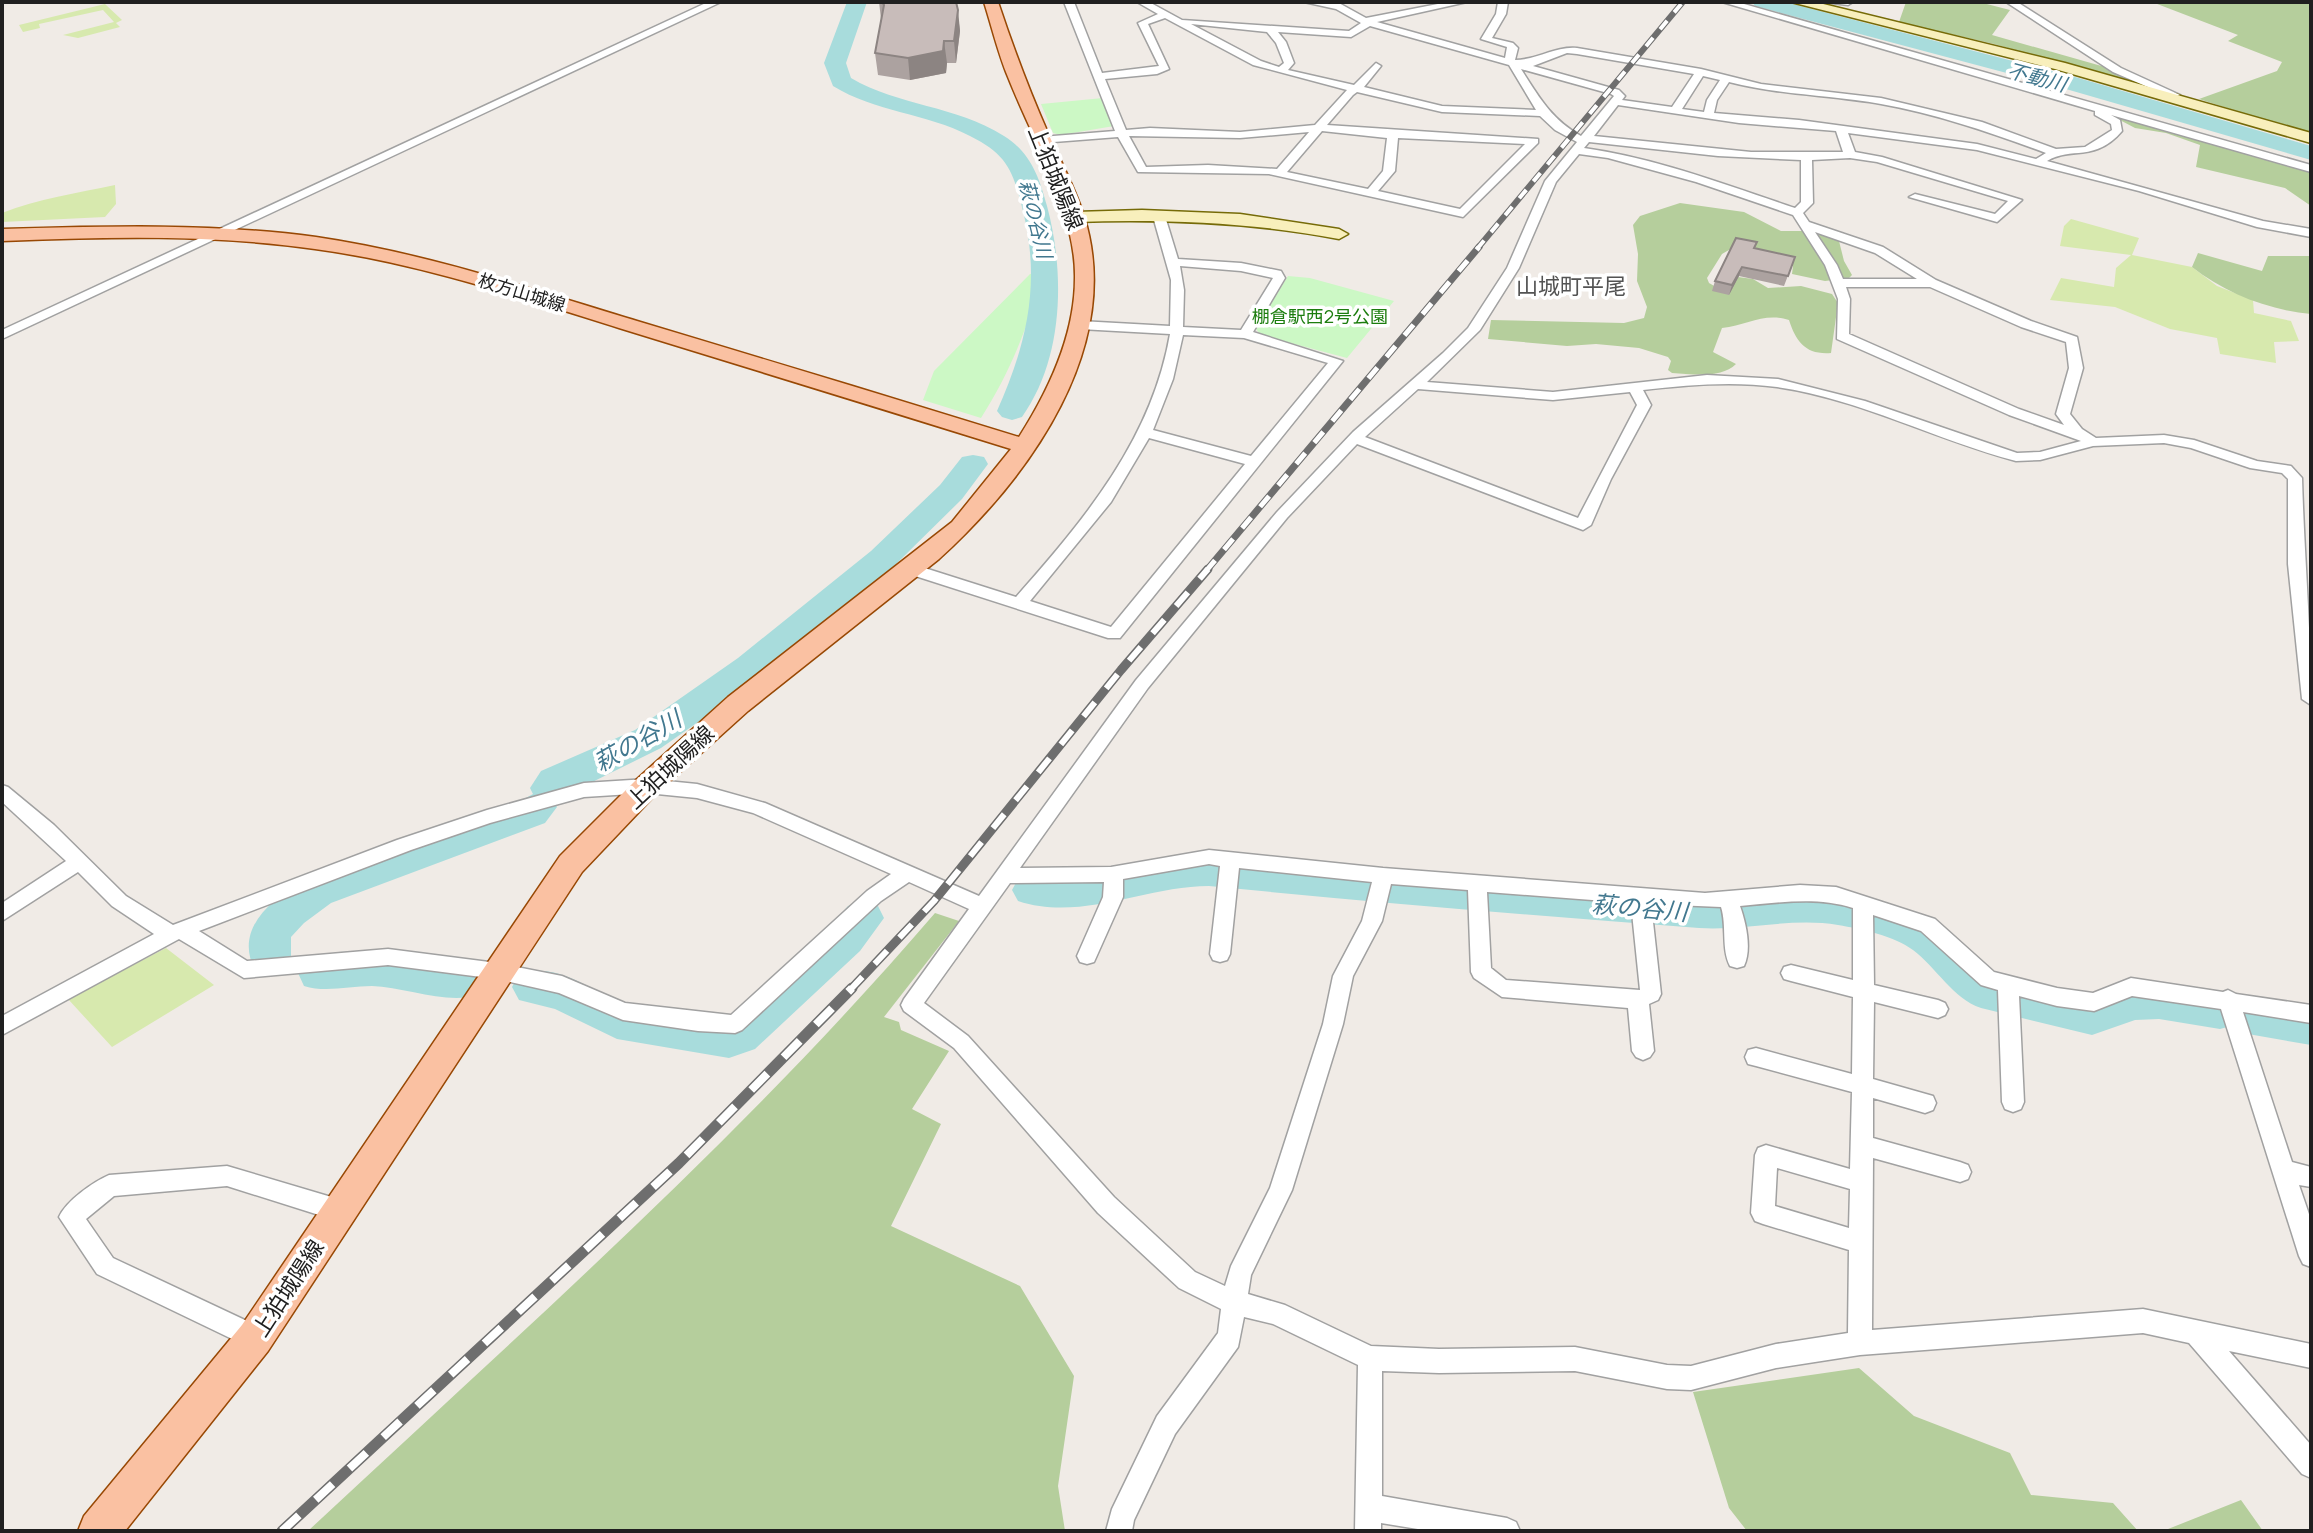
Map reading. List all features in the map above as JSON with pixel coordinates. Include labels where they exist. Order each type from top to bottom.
[{"type":"main road","name":"上狛城陽線","points":[[99,1531],[255,1338],[571,864],[647,786],[738,704],[912,569],[960,527],[1026,446],[1055,398],[1080,325],[1085,277],[1075,217],[1001,38],[991,2]]},
{"type":"main road","name":"枚方山城線","points":[[2,235],[130,230],[220,233],[319,244],[432,265],[1026,446]]},
{"type":"street","points":[[2,335],[716,2]]},
{"type":"street","points":[[1041,140],[1121,132],[1240,135],[1320,128],[1393,135],[1534,141],[1463,213],[1280,173],[1208,168],[1142,170],[1121,132],[1069,2]]},
{"type":"street","points":[[1142,2],[1158,5],[1165,15],[1257,63],[1281,71],[1442,109],[1543,113]]},
{"type":"street","points":[[1309,2],[1332,4],[1367,22],[1615,92],[1620,96],[1551,181],[1513,268],[1473,330],[1355,438],[1282,515],[1142,684],[911,1005],[961,1042],[1106,1205],[1187,1280],[1234,1303],[1276,1313],[1370,1358],[1439,1361],[1575,1359],[1667,1377],[1691,1378],[1776,1356],[1860,1343],[2143,1321],[2311,1356]]},
{"type":"street","points":[[1179,21],[1351,34],[1367,22],[1462,2]]},
{"type":"street","points":[[1503,2],[1501,14],[1486,39],[1513,48],[1511,63],[1543,113],[1566,133],[1609,155],[1700,180],[1797,213],[1807,225],[1838,283],[1846,311],[1842,336],[2014,412],[2051,427],[2077,432]]},
{"type":"street","points":[[1727,2],[2311,169]]},
{"type":"street","points":[[1798,2],[2046,62],[2311,138]]},
{"type":"street","points":[[1829,2],[1848,2]]},
{"type":"street","points":[[2011,2],[2117,70],[2158,91],[2207,105],[2213,110]]},
{"type":"street","points":[[1100,76],[1157,71],[1165,67],[1143,23],[1165,15]]},
{"type":"street","points":[[1270,29],[1281,42],[1289,63],[1281,71]]},
{"type":"street","points":[[1511,63],[1532,63],[1566,50],[1577,51],[1701,72],[1774,89],[1881,101],[1978,124],[2054,152],[2086,151],[2113,136],[2118,128],[2116,122],[2106,116],[2059,98]]},
{"type":"street","points":[[1280,173],[1376,66]]},
{"type":"street","points":[[1676,111],[1680,100],[1701,72]]},
{"type":"street","points":[[1708,116],[1708,108],[1726,78]]},
{"type":"street","points":[[1616,102],[1708,116],[1977,147],[2261,224],[2311,233]]},
{"type":"street","points":[[1841,129],[1850,155]]},
{"type":"street","points":[[1371,193],[1389,171],[1393,135]]},
{"type":"street","points":[[1581,143],[1717,154],[1850,155],[1878,159],[2016,200],[1997,218],[1915,197]]},
{"type":"street","points":[[2039,162],[2054,152]]},
{"type":"street","points":[[1797,213],[1807,203],[1809,169],[1806,157]]},
{"type":"street","points":[[2055,183],[2067,170]]},
{"type":"street","points":[[1075,217],[1158,213],[1255,219],[1339,234]]},
{"type":"street","points":[[1020,603],[1102,505],[1147,433],[1170,363],[1178,287],[1158,213]]},
{"type":"street","points":[[1807,225],[1879,250],[1932,283],[2026,324],[2072,340],[2076,368],[2063,414],[2077,432],[2093,442]]},
{"type":"street","points":[[1173,262],[1241,267],[1277,274],[1279,278],[1245,334]]},
{"type":"street","points":[[1838,283],[1932,283]]},
{"type":"street","points":[[912,569],[1114,634],[1336,361],[1245,334],[1080,325]]},
{"type":"street","points":[[1414,385],[1536,396],[1707,379],[1778,383],[1860,404],[2016,457],[2040,456],[2093,442],[2182,441],[2244,462],[2286,469],[2295,478],[2296,564],[2311,699]]},
{"type":"street","points":[[1355,438],[1583,525],[1597,487],[1623,448],[1644,405],[1635,388]]},
{"type":"street","points":[[1147,433],[1255,462]]},
{"type":"street","points":[[2,1026],[176,932],[404,845],[487,817],[584,790],[647,786],[697,791],[758,808],[982,906]]},
{"type":"street","points":[[4,797],[119,901],[244,970],[388,957],[497,971],[562,985],[623,1011],[698,1022],[735,1024],[874,896],[908,873]]},
{"type":"street","points":[[1005,875],[1114,882],[1181,858],[1229,867],[1381,883],[1640,903],[1731,908],[1800,893],[1836,895],[1863,909],[1928,925],[2008,993],[2094,1002],[2131,987],[2228,999],[2311,1014]]},
{"type":"street","points":[[2,913],[79,862]]},
{"type":"street","points":[[1220,954],[1229,867]]},
{"type":"street","points":[[1087,956],[1114,882]]},
{"type":"street","points":[[1119,1531],[1121,1518],[1166,1425],[1229,1338],[1239,1274],[1281,1190],[1333,1024],[1343,976],[1372,921],[1381,883]]},
{"type":"street","points":[[1478,891],[1481,972],[1502,988],[1638,1000],[1651,994],[1640,903]]},
{"type":"street","points":[[1731,908],[1737,960]]},
{"type":"street","points":[[1860,1343],[1863,909]]},
{"type":"street","points":[[1791,973],[1938,1009]]},
{"type":"street","points":[[2008,993],[2013,1102]]},
{"type":"street","points":[[2228,999],[2311,1256]]},
{"type":"street","points":[[1638,1000],[1643,1051]]},
{"type":"street","points":[[1756,1057],[1925,1103]]},
{"type":"street","points":[[1861,1145],[1960,1172]]},
{"type":"street","points":[[1861,1182],[1766,1155],[1763,1213],[1861,1242]]},
{"type":"street","points":[[2286,1171],[2311,1177]]},
{"type":"street","points":[[255,1338],[105,1266],[71,1217],[109,1186],[227,1176],[338,1210]]},
{"type":"street","points":[[2196,1332],[2311,1465]]},
{"type":"street","points":[[1370,1358],[1368,1519],[1507,1531]]},
{"type":"green space","points":[[1906,2],[1979,2],[2010,10],[1992,35],[2105,67],[2146,87],[1994,44],[1899,22]]},
{"type":"green space","points":[[2152,2],[2311,2],[2311,135],[2199,99],[2277,71],[2282,62],[2228,41],[2238,35]]},
{"type":"green space","points":[[105,4],[122,20],[116,23],[120,27],[78,38],[63,35],[114,22],[103,10],[39,24],[40,28],[23,32],[19,25]]},
{"type":"green space","points":[[1103,98],[1114,126],[1061,135],[1053,133],[1041,104]]},
{"type":"green space","points":[[2097,108],[2311,171],[2311,206],[2285,188],[2196,167],[2200,145],[2166,133],[2135,128]]},
{"type":"green space","points":[[115,185],[116,204],[105,217],[2,222],[2,213],[16,208]]},
{"type":"green space","points":[[1680,203],[1744,212],[1781,231],[1818,231],[1838,237],[1844,261],[1852,275],[1849,278],[1825,281],[1792,274],[1793,266],[1734,247],[1722,254],[1707,278],[1716,287],[1738,277],[1753,279],[1768,288],[1801,286],[1832,294],[1838,303],[1831,353],[1815,352],[1803,346],[1789,320],[1772,317],[1722,328],[1713,352],[1736,364],[1722,372],[1706,374],[1672,373],[1668,370],[1671,361],[1668,357],[1639,348],[1488,339],[1491,320],[1624,323],[1644,318],[1647,307],[1637,281],[1638,254],[1633,225],[1640,216]]},
{"type":"green space","points":[[2071,219],[2139,238],[2132,255],[2192,267],[2217,286],[2253,300],[2254,313],[2291,321],[2299,341],[2274,342],[2276,363],[2220,354],[2217,338],[2170,329],[2115,307],[2050,300],[2061,278],[2114,287],[2116,268],[2131,255],[2060,246],[2064,226]]},
{"type":"green space","points":[[2198,253],[2262,271],[2268,256],[2311,256],[2311,314],[2263,304],[2218,285],[2192,267]]},
{"type":"green space","points":[[1042,273],[1018,348],[981,418],[923,400],[934,371],[1030,274]]},
{"type":"green space","name":"棚倉駅西2号公園","points":[[1288,276],[1310,278],[1394,301],[1347,358],[1261,335],[1256,329]]},
{"type":"green space","points":[[935,913],[959,921],[884,1017],[899,1022],[901,1030],[949,1051],[912,1109],[941,1124],[891,1226],[1020,1286],[1074,1376],[1058,1486],[1065,1531],[308,1531],[709,1154],[787,1076]]},
{"type":"green space","points":[[166,948],[214,985],[112,1047],[68,999]]},
{"type":"green space","points":[[1859,1368],[1914,1416],[2010,1453],[2031,1495],[2113,1503],[2138,1531],[1747,1531],[1729,1508],[1693,1392]]},
{"type":"green space","points":[[2241,1500],[2263,1531],[2163,1531]]},
{"type":"building","points":[[882,2],[956,2],[958,10],[954,41],[944,41],[943,51],[908,58],[875,53]]},
{"type":"building","points":[[1736,238],[1757,242],[1754,248],[1795,257],[1788,276],[1742,267],[1732,285],[1715,281]]},
{"type":"waterway","name":"萩の谷川","points":[[857,2],[835,63],[841,81],[868,95],[941,115],[978,131],[1013,154],[1026,178],[1041,232],[1047,285],[1040,334],[1012,411]]},
{"type":"waterway","name":"不動川","points":[[1762,2],[2067,82],[2311,153]]},
{"type":"waterway","name":"萩の谷川","points":[[549,788],[555,781],[583,771],[648,739],[751,667],[883,558],[951,492],[973,464]]},
{"type":"waterway","name":"萩の谷川","points":[[270,958],[268,947],[274,927],[289,911],[317,892],[531,813],[538,807]]},
{"type":"waterway","name":"萩の谷川","points":[[1032,890],[1099,889],[1192,870],[1209,870],[1457,894],[1723,913],[1802,906],[1838,908],[1912,928],[1929,939],[1981,990],[2092,1016],[2135,1002],[2159,1001],[2220,1011]]},
{"type":"waterway","name":"萩の谷川","points":[[534,987],[563,993],[617,1020],[729,1039],[739,1036],[845,939],[863,918]]},
{"type":"waterway","name":"萩の谷川","points":[[319,973],[357,969],[391,970],[462,982]]},
{"type":"waterway","name":"萩の谷川","points":[[2248,1015],[2311,1026]]},
{"type":"railway","points":[[1477,249],[1682,3]]},
{"type":"railway","points":[[1206,571],[1479,247]]},
{"type":"railway","points":[[850,990],[934,901],[1121,670],[1208,569]]},
{"type":"railway","points":[[282,1531],[679,1163],[852,988]]},
{"type":"district","name":"山城町平尾","points":[[1571,286]]}]
